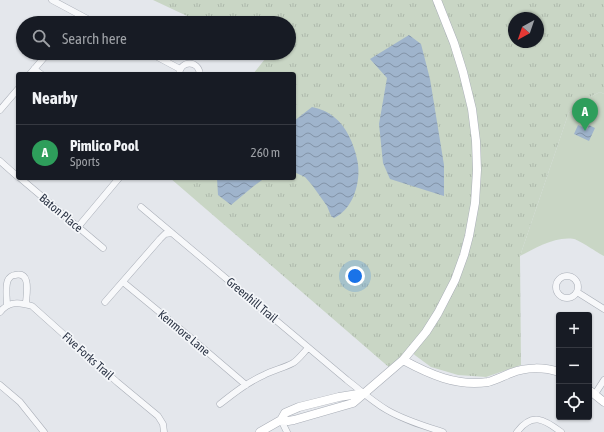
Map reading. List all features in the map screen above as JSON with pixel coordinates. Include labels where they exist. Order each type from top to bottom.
[{"type":"street","points":[[52,0],[80,15]]},
{"type":"street","points":[[260,432],[281,420],[294,420],[353,403],[403,360],[426,332],[438,313],[455,280],[469,236],[475,203],[476,141],[472,109],[463,72],[454,43],[437,0]]},
{"type":"street","points":[[32,72],[42,60]]},
{"type":"street","points":[[161,60],[179,72],[185,64],[191,64],[197,67],[200,72]]},
{"type":"street","points":[[0,110],[16,91]]},
{"type":"street","name":"Baton Place","points":[[0,162],[16,175]]},
{"type":"street","name":"Baton Place","points":[[22,180],[103,248]]},
{"type":"street","points":[[27,184],[30,180]]},
{"type":"street","points":[[78,227],[117,180]]},
{"type":"street","name":"Greenhill Trail","points":[[141,207],[308,348],[364,393],[388,410],[404,418],[443,432]]},
{"type":"street","points":[[105,302],[164,234],[172,234]]},
{"type":"street","points":[[0,312],[7,305],[26,304],[28,285],[23,276],[18,274],[10,277],[8,282],[7,305]]},
{"type":"street","name":"Kenmore Lane","points":[[123,282],[246,385]]},
{"type":"street","points":[[577,292],[604,309]]},
{"type":"street","name":"Five Forks Trail","points":[[26,304],[32,306],[158,416],[163,424],[164,432]]},
{"type":"street","points":[[220,404],[246,385],[266,374],[294,362],[308,348]]},
{"type":"street","points":[[403,360],[436,376],[458,382],[488,382],[527,369],[544,368],[556,371]]},
{"type":"street","points":[[604,380],[592,392],[604,402]]},
{"type":"street","points":[[0,385],[20,402],[44,432]]},
{"type":"street","points":[[517,432],[521,426],[527,422],[534,419],[539,419],[552,425],[561,432]]},
{"type":"street","points":[[281,420],[287,432]]},
{"type":"green space","points":[[153,0],[604,0],[604,94],[600,92],[590,97],[569,112],[520,256],[521,365],[486,377],[458,375],[431,367],[409,350],[391,369],[172,180],[296,180],[296,72],[255,72],[264,60],[296,60],[296,16],[187,16]]},
{"type":"green space","points":[[600,92],[604,94],[604,256],[574,239],[560,239],[546,243],[520,256],[569,112],[590,97]]},
{"type":"water","points":[[409,35],[421,44],[430,79],[444,165],[444,196],[390,179],[383,163],[379,124],[387,78],[370,59]]},
{"type":"water","points":[[312,107],[321,109],[329,113],[342,125],[352,141],[358,167],[355,193],[347,208],[334,218],[331,216],[327,206],[312,185],[305,177],[296,173],[296,119]]},
{"type":"water","points":[[578,125],[587,129],[589,125],[595,128],[589,141],[574,134]]},
{"type":"water","points":[[217,180],[262,180],[231,205],[218,195]]},
{"type":"place","name":"Pimlico Pool","points":[[585,131]]}]
